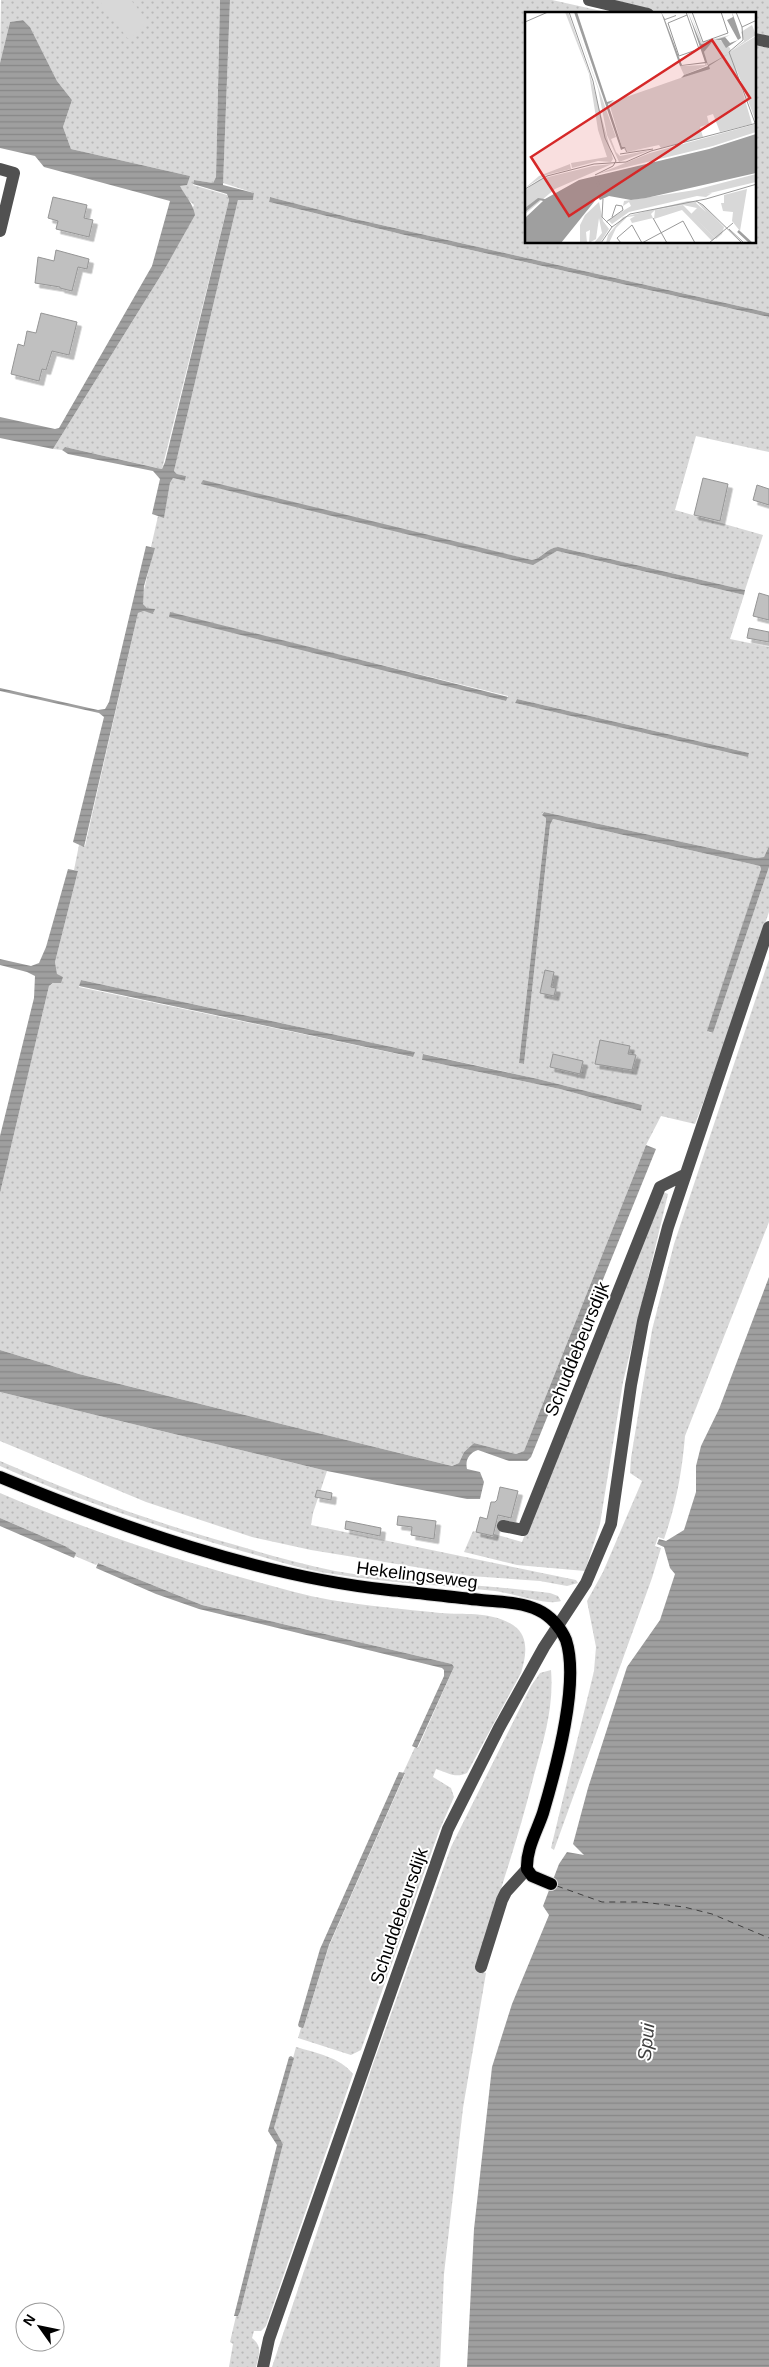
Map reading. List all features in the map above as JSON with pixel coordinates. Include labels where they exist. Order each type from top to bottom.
[{"type":"main road","name":"Hekelingseweg","points":[[0,1477],[66,1504],[138,1530],[266,1568],[320,1580],[376,1589],[523,1605],[538,1610],[557,1624]]},
{"type":"main road","points":[[551,1884],[532,1876],[526,1869],[530,1848],[543,1811],[569,1701],[571,1682],[569,1655],[566,1640],[557,1624]]},
{"type":"street","points":[[589,0],[640,12]]},
{"type":"street","points":[[756,39],[769,42]]},
{"type":"street","points":[[0,169],[14,173],[0,231]]},
{"type":"street","points":[[684,1175],[769,927]]},
{"type":"street","name":"Schuddebeursdijk","points":[[263,2367],[273,2330],[448,1829],[499,1728],[557,1624],[586,1583],[611,1524],[631,1385],[643,1321],[684,1175]]},
{"type":"street","name":"Schuddebeursdijk","points":[[503,1526],[523,1530],[660,1187],[684,1175]]},
{"type":"street","points":[[481,1967],[502,1900],[506,1892],[526,1869]]},
{"type":"shaded area","points":[[1,0],[220,0],[216,177],[213,183],[194,180],[193,185],[227,195],[229,200],[162,469],[65,447],[62,450],[53,449],[163,272],[194,205],[185,197],[179,186],[190,176],[71,149],[63,127],[72,100],[57,81],[30,27],[23,20],[10,22],[0,63]]},
{"type":"shaded area","points":[[99,0],[131,0],[149,23],[128,39]]},
{"type":"shaded area","points":[[230,0],[552,0],[606,12],[525,12],[525,244],[756,244],[756,45],[769,48],[769,313],[355,219],[270,197],[269,202],[413,237],[769,317],[769,452],[696,436],[675,510],[763,535],[745,590],[558,547],[550,549],[532,560],[202,484],[533,564],[557,551],[744,595],[730,639],[769,647],[769,846],[764,857],[756,858],[544,812],[542,814],[546,821],[519,1063],[524,1064],[550,825],[553,819],[760,866],[761,869],[708,1032],[713,1033],[769,867],[769,912],[695,1124],[661,1116],[646,1145],[524,1451],[516,1454],[474,1443],[464,1452],[459,1463],[452,1466],[79,1374],[0,1350],[0,1193],[49,986],[63,977],[57,975],[55,962],[78,871],[74,870],[79,845],[85,846],[138,613],[144,611],[154,613],[154,609],[147,608],[143,604],[142,598],[154,548],[151,547],[158,516],[164,517],[170,483],[173,478],[185,481],[186,476],[177,474],[174,471],[238,200],[253,200],[254,193],[223,183]],"holes":[[[170,613],[508,696],[506,701]],[[517,699],[749,753],[748,756],[515,703]],[[81,980],[415,1052],[412,1057],[79,987]],[[424,1054],[538,1079],[642,1105],[641,1111],[560,1089],[422,1060]]]},
{"type":"shaded area","points":[[606,0],[769,0],[769,37],[756,34],[756,12],[657,12]]},
{"type":"shaded area","points":[[769,959],[769,1222],[685,1436],[675,1501],[664,1539],[658,1537],[655,1546],[661,1548],[652,1578],[554,1850],[551,1848],[594,1671],[596,1647],[587,1601],[603,1572],[642,1481],[630,1473],[652,1330],[674,1244]]},
{"type":"shaded area","points":[[663,1192],[668,1194],[623,1382],[600,1524],[585,1571],[517,1565],[464,1552],[473,1531],[493,1537],[494,1534],[522,1542],[651,1214]]},
{"type":"shaded area","points":[[0,1392],[327,1471],[311,1525],[576,1580],[578,1583],[567,1586],[540,1581],[470,1576],[311,1550],[252,1537],[146,1502],[0,1441]]},
{"type":"shaded area","points":[[0,1461],[57,1485],[143,1517],[296,1562],[362,1575],[550,1593],[558,1596],[561,1601],[538,1601],[495,1591],[353,1577],[295,1566],[114,1511],[0,1466]]},
{"type":"shaded area","points":[[0,1493],[56,1516],[142,1547],[280,1588],[318,1598],[358,1604],[440,1613],[477,1614],[505,1621],[513,1625],[522,1635],[525,1654],[521,1673],[467,1773],[455,1775],[436,1769],[433,1777],[451,1788],[454,1797],[439,1831],[361,2050],[351,2055],[298,2038],[301,2028],[304,2026],[329,1946],[405,1774],[403,1773],[415,1747],[418,1748],[454,1667],[452,1664],[202,1605],[98,1563],[96,1565],[75,1556],[75,1553],[65,1546],[0,1518]]},
{"type":"shaded area","points":[[551,1670],[550,1710],[541,1749],[514,1848],[475,1968],[486,1973],[463,2108],[444,2274],[440,2367],[272,2367],[373,2064],[451,1847],[531,1686],[540,1673]]},
{"type":"shaded area","points":[[296,2047],[335,2060],[348,2068],[353,2074],[266,2326],[261,2331],[254,2331],[252,2338],[259,2348],[256,2367],[229,2367],[233,2344],[230,2342],[236,2316],[240,2312],[283,2144],[274,2128]]},
{"type":"water","points":[[220,0],[230,0],[223,185],[254,193],[253,200],[238,200],[174,471],[177,474],[186,476],[185,481],[173,478],[170,483],[164,518],[152,514],[160,479],[153,471],[68,454],[62,450],[65,447],[162,469],[165,462],[229,200],[227,194],[193,184],[194,180],[213,183],[216,177]]},
{"type":"water","points":[[23,20],[30,27],[57,81],[72,100],[63,127],[71,149],[190,176],[187,185],[180,186],[191,203],[195,215],[163,272],[53,449],[0,438],[0,417],[55,429],[59,428],[152,266],[170,201],[44,167],[35,156],[0,148],[0,63],[10,22]]},
{"type":"water","points":[[270,197],[355,219],[769,313],[769,317],[413,237],[269,202]]},
{"type":"water","points":[[203,480],[532,560],[550,549],[558,547],[745,590],[744,595],[557,551],[533,565],[201,484]]},
{"type":"water","points":[[146,546],[155,548],[144,586],[143,604],[147,608],[155,609],[153,614],[144,611],[138,613],[84,847],[73,842],[104,717],[99,713],[0,691],[0,688],[98,710],[105,709],[109,702]]},
{"type":"water","points":[[170,612],[508,697],[506,701],[169,617]]},
{"type":"water","points":[[517,699],[749,753],[748,757],[515,703]]},
{"type":"water","points":[[544,812],[756,858],[764,857],[769,846],[769,867],[713,1033],[707,1031],[761,869],[760,866],[553,819],[550,825],[524,1064],[519,1063],[546,821],[546,818],[542,815]]},
{"type":"water","points":[[68,869],[78,871],[55,962],[57,974],[63,977],[61,983],[53,983],[49,986],[0,1193],[0,1136],[34,998],[35,976],[0,965],[0,959],[31,966],[39,963],[46,947]]},
{"type":"water","points":[[81,980],[415,1052],[413,1057],[79,986]]},
{"type":"water","points":[[423,1054],[538,1079],[642,1105],[641,1111],[560,1089],[422,1060]]},
{"type":"water","points":[[646,1145],[656,1149],[531,1457],[527,1461],[509,1461],[478,1450],[472,1453],[467,1460],[467,1469],[480,1472],[484,1482],[480,1499],[467,1499],[327,1471],[0,1392],[0,1350],[79,1374],[452,1466],[459,1463],[464,1452],[474,1443],[516,1454],[524,1451]]},
{"type":"water","name":"Spui","points":[[769,1277],[769,2367],[467,2367],[474,2229],[492,2067],[512,2004],[549,1915],[543,1906],[559,1864],[567,1852],[584,1855],[573,1844],[588,1788],[627,1667],[660,1620],[675,1574],[670,1568],[664,1547],[657,1544],[659,1539],[666,1541],[684,1530],[696,1492],[696,1466],[701,1446],[719,1409]]},
{"type":"water","points":[[0,1518],[65,1546],[76,1553],[74,1558],[0,1526]]},
{"type":"water","points":[[98,1563],[202,1605],[452,1664],[454,1667],[417,1748],[412,1746],[444,1676],[442,1668],[199,1609],[156,1594],[96,1568]]},
{"type":"water","points":[[399,1772],[405,1773],[329,1945],[304,2026],[303,2028],[299,2027],[320,1949]]},
{"type":"water","points":[[289,2057],[294,2058],[274,2128],[283,2144],[240,2312],[238,2316],[234,2316],[277,2145],[268,2131]]},
{"type":"building","points":[[53,197],[87,205],[84,218],[93,220],[89,237],[56,229],[58,221],[48,218]]},
{"type":"building","points":[[56,250],[89,259],[87,269],[78,267],[72,291],[35,283],[38,257],[54,261]]},
{"type":"building","points":[[41,313],[77,322],[69,355],[52,351],[46,370],[42,369],[39,381],[11,374],[18,344],[24,346],[27,331],[36,333]]},
{"type":"building","points":[[703,478],[728,484],[720,521],[694,515]]},
{"type":"building","points":[[757,485],[769,489],[769,505],[753,500]]},
{"type":"building","points":[[759,593],[769,596],[769,620],[753,616]]},
{"type":"building","points":[[749,628],[769,632],[769,642],[747,638]]},
{"type":"building","points":[[545,970],[554,972],[551,987],[556,988],[554,996],[540,993]]},
{"type":"building","points":[[600,1040],[630,1046],[628,1054],[636,1055],[632,1070],[595,1064]]},
{"type":"building","points":[[553,1054],[583,1061],[580,1074],[550,1067]]},
{"type":"building","points":[[500,1487],[518,1491],[511,1518],[498,1515],[493,1536],[476,1532],[480,1517],[487,1519],[491,1502],[497,1500]]},
{"type":"building","points":[[317,1490],[332,1493],[331,1500],[315,1497]]},
{"type":"building","points":[[398,1516],[436,1521],[434,1539],[411,1535],[412,1527],[397,1525]]},
{"type":"building","points":[[346,1521],[381,1528],[380,1536],[345,1529]]},
{"type":"ferry route","points":[[557,1886],[602,1902],[642,1902],[684,1907],[712,1914],[769,1938]]}]
